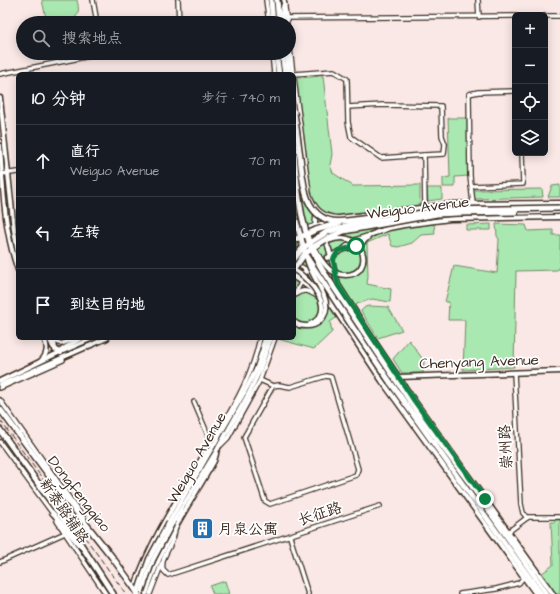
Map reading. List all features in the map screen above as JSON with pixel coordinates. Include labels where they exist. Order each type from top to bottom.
[{"type":"highway","points":[[271,0],[271,16]]},
{"type":"highway","points":[[277,0],[281,16]]},
{"type":"highway","points":[[282,16],[284,3]]},
{"type":"highway","points":[[277,60],[279,72]]},
{"type":"highway","points":[[283,60],[284,72]]},
{"type":"highway","points":[[288,60],[289,72]]},
{"type":"highway","points":[[296,128],[303,185],[309,202],[316,212],[327,220],[337,222],[349,220]]},
{"type":"highway","points":[[296,172],[301,213],[308,241],[323,271],[396,377],[403,390],[548,594]]},
{"type":"highway","name":"Weiguo Avenue","points":[[296,256],[301,250],[314,240],[332,230],[400,216],[454,209],[560,208]]},
{"type":"highway","name":"Weiguo Avenue","points":[[296,267],[304,255],[315,246],[344,231],[427,216],[459,213],[560,212]]},
{"type":"highway","name":"Weiguo Avenue","points":[[349,220],[400,216]]},
{"type":"highway","points":[[296,239],[316,230],[349,220]]},
{"type":"highway","points":[[296,221],[306,256],[390,382],[393,391],[400,396],[541,594]]},
{"type":"highway","name":"Weiguo Avenue","points":[[265,340],[265,347]]},
{"type":"highway","name":"Weiguo Avenue","points":[[265,347],[269,340]]},
{"type":"highway","points":[[403,384],[403,390]]},
{"type":"highway","name":"Dongfengqiao","points":[[0,409],[70,504],[141,593]]},
{"type":"highway","name":"Dongfengqiao","points":[[0,430],[58,511],[113,594]]},
{"type":"main road","points":[[0,98],[16,234]]},
{"type":"main road","points":[[0,146],[11,246],[16,263]]},
{"type":"main road","points":[[500,203],[500,218]]},
{"type":"main road","points":[[339,218],[438,206],[500,203],[560,203]]},
{"type":"main road","points":[[438,206],[439,220]]},
{"type":"main road","points":[[375,213],[381,230]]},
{"type":"main road","name":"Weiguo Avenue","points":[[329,257],[338,251],[362,243],[370,236],[381,230],[404,225],[439,220],[560,217]]},
{"type":"main road","points":[[308,241],[326,266],[337,274],[351,274],[358,270],[362,264],[363,254],[361,247],[349,238],[336,238],[315,246]]},
{"type":"main road","points":[[333,266],[333,260],[338,251],[329,250],[329,257],[338,285],[396,377],[403,384],[553,594]]},
{"type":"main road","points":[[296,323],[309,327],[317,324],[324,316],[326,311],[324,297],[311,271],[306,256]]},
{"type":"main road","points":[[296,276],[308,270]]},
{"type":"main road","points":[[296,271],[306,278],[312,285],[321,304],[321,314],[317,320],[309,325],[299,325]]},
{"type":"main road","points":[[296,278],[310,290],[322,295],[328,300],[385,385],[393,391],[536,594]]},
{"type":"main road","points":[[39,362],[47,352],[46,340]]},
{"type":"main road","points":[[47,340],[55,358]]},
{"type":"main road","points":[[48,340],[62,358]]},
{"type":"main road","points":[[0,386],[55,358],[57,351],[53,340]]},
{"type":"main road","points":[[57,351],[87,340]]},
{"type":"main road","points":[[0,381],[39,362],[62,358],[100,341]]},
{"type":"main road","name":"Weiguo Avenue","points":[[168,523],[210,456],[220,445],[223,435],[252,378],[265,347]]},
{"type":"main road","points":[[57,351],[69,354]]},
{"type":"main road","name":"Chenyang Avenue","points":[[403,384],[405,380],[408,379],[560,372]]},
{"type":"main road","name":"Chenyang Avenue","points":[[396,377],[514,374]]},
{"type":"main road","name":"Weiguo Avenue","points":[[210,456],[216,441],[223,435]]},
{"type":"main road","points":[[141,593],[149,559],[205,453],[212,448]]},
{"type":"main road","points":[[141,593],[175,528],[214,461],[217,450]]},
{"type":"main road","points":[[52,512],[86,553]]},
{"type":"main road","points":[[134,585],[149,550],[168,523]]},
{"type":"street","points":[[93,0],[96,16]]},
{"type":"street","points":[[178,0],[179,16]]},
{"type":"street","points":[[266,0],[269,16]]},
{"type":"street","points":[[479,0],[479,17]]},
{"type":"street","points":[[296,20],[512,16]]},
{"type":"street","points":[[548,16],[560,16]]},
{"type":"street","points":[[0,73],[63,60]]},
{"type":"street","points":[[0,73],[68,60]]},
{"type":"street","points":[[273,60],[274,72]]},
{"type":"street","points":[[292,60],[294,72]]},
{"type":"street","points":[[296,74],[334,71],[347,79],[348,122],[351,138],[381,158],[444,154],[445,144],[442,136],[441,106],[383,105],[348,107]]},
{"type":"street","points":[[473,204],[470,176],[469,94],[478,92],[512,91]]},
{"type":"street","points":[[296,95],[310,196],[317,209],[329,217],[339,218]]},
{"type":"street","points":[[424,155],[425,207]]},
{"type":"street","points":[[472,186],[523,184],[522,156]]},
{"type":"street","points":[[2,174],[16,172]]},
{"type":"street","points":[[296,199],[310,196]]},
{"type":"street","points":[[317,209],[318,226],[329,250]]},
{"type":"street","points":[[318,226],[321,212]]},
{"type":"street","points":[[296,232],[318,226],[339,218]]},
{"type":"street","points":[[11,246],[16,242]]},
{"type":"street","points":[[296,253],[297,263],[300,267],[308,270],[322,295]]},
{"type":"street","points":[[296,292],[308,270],[329,257]]},
{"type":"street","points":[[296,295],[302,291],[310,290],[336,311]]},
{"type":"street","points":[[342,320],[355,312]]},
{"type":"street","points":[[55,340],[61,344],[72,340]]},
{"type":"street","points":[[57,351],[78,340]]},
{"type":"street","points":[[216,441],[219,431],[233,408],[252,370],[260,340]]},
{"type":"street","points":[[220,445],[228,438],[260,380],[274,340]]},
{"type":"street","points":[[62,358],[100,341]]},
{"type":"street","points":[[0,386],[55,358]]},
{"type":"street","name":"崇州路","points":[[514,374],[521,504],[523,513],[527,518]]},
{"type":"street","points":[[260,380],[273,386],[279,385],[290,387],[326,376],[331,377],[358,469],[356,475],[270,504],[265,501],[244,437],[273,386]]},
{"type":"street","points":[[0,400],[69,496],[93,533]]},
{"type":"street","points":[[194,402],[212,448]]},
{"type":"street","name":"新泰路辅路","points":[[0,442],[52,512],[106,594]]},
{"type":"street","name":"长征路","points":[[163,560],[164,572],[171,575],[290,537],[380,506]]},
{"type":"street","points":[[508,532],[527,518],[560,517]]},
{"type":"street","points":[[150,594],[163,560],[175,537],[175,528],[168,523]]},
{"type":"street","points":[[0,562],[65,533]]},
{"type":"street","points":[[290,537],[308,594]]},
{"type":"street","points":[[460,594],[501,588],[519,583],[524,578]]},
{"type":"green space","points":[[42,0],[77,0],[78,14],[76,16],[45,16]]},
{"type":"green space","points":[[323,76],[332,154],[330,165],[333,173],[353,186],[420,185],[420,211],[434,224],[435,234],[421,235],[412,243],[398,247],[392,246],[388,234],[367,243],[367,284],[391,289],[390,302],[372,299],[357,304],[330,322],[332,332],[314,349],[282,340],[296,340],[296,186],[310,182],[296,78]]},
{"type":"green space","points":[[448,118],[467,118],[468,176],[455,177],[455,187],[443,187],[443,178],[450,177]]},
{"type":"green space","points":[[560,185],[560,197],[548,197],[552,186]]},
{"type":"green space","points":[[427,188],[442,188],[442,199],[428,201]]},
{"type":"green space","points":[[542,189],[543,197],[474,199],[474,190]]},
{"type":"green space","points":[[491,224],[491,230],[466,230],[466,225]]},
{"type":"green space","points":[[496,224],[526,225],[528,231],[553,230],[553,235],[560,235],[560,264],[557,270],[516,271],[514,367],[463,370],[465,320],[448,320],[449,302],[445,302],[454,266],[497,273],[499,239],[497,236]]},
{"type":"green space","points":[[365,307],[388,307],[402,330],[378,338],[361,311]]},
{"type":"green space","points":[[409,340],[424,361],[423,373],[402,373],[393,359]]},
{"type":"green space","points":[[555,520],[560,520],[560,594],[556,594],[541,574],[553,565],[551,522],[555,522]]},
{"type":"green space","points":[[225,581],[229,594],[213,594],[210,586]]},
{"type":"railway","points":[[0,420],[126,594]]},
{"type":"place","name":"月泉公寓","points":[[203,529]]},
{"type":"route","points":[[356,246],[338,251],[333,260],[338,285],[413,399],[485,499]]}]
